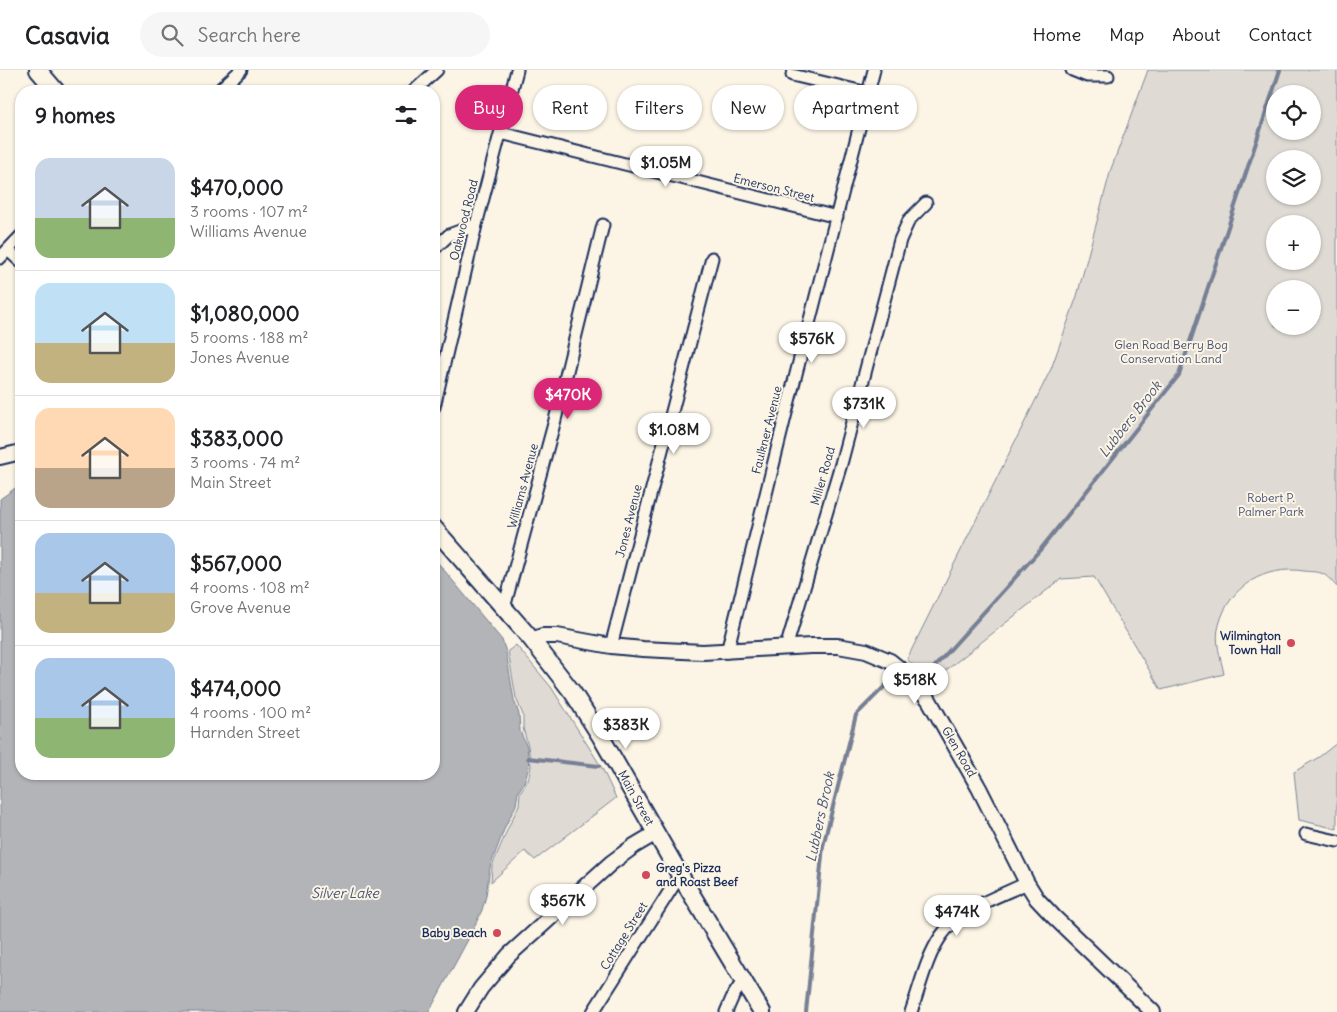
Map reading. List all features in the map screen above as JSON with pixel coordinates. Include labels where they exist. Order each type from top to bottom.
[{"type":"main road","points":[[38,70],[51,85]]},
{"type":"main road","name":"Main Street","points":[[440,535],[532,640],[582,708],[762,1012]]},
{"type":"street","points":[[225,85],[241,70]]},
{"type":"street","points":[[421,85],[437,70]]},
{"type":"street","name":"Oakwood Road","points":[[440,380],[476,225],[517,70]]},
{"type":"street","name":"Faulkner Avenue","points":[[870,85],[874,70]]},
{"type":"street","points":[[1072,70],[1087,76],[1108,76]]},
{"type":"street","points":[[792,75],[834,85]]},
{"type":"street","name":"Faulkner Avenue","points":[[727,652],[792,386],[859,130]]},
{"type":"street","name":"Emerson Street","points":[[501,133],[837,217]]},
{"type":"street","name":"Miller Road","points":[[786,648],[841,464],[900,240],[909,220],[926,203]]},
{"type":"street","points":[[440,243],[449,235],[476,225]]},
{"type":"street","name":"Williams Avenue","points":[[504,608],[555,420],[603,225]]},
{"type":"street","points":[[4,254],[15,242]]},
{"type":"street","name":"Jones Avenue","points":[[611,646],[712,258]]},
{"type":"street","points":[[0,456],[15,453]]},
{"type":"street","name":"Glen Road","points":[[532,640],[545,636],[563,636],[611,646],[656,651],[727,652],[826,645],[853,648],[890,661],[910,677],[929,700],[960,753],[1037,899],[1153,1012]]},
{"type":"street","points":[[466,1012],[481,988],[509,955],[612,864],[634,846],[656,833]]},
{"type":"street","points":[[1306,834],[1337,841]]},
{"type":"street","name":"Cottage Street","points":[[592,1012],[680,875]]},
{"type":"street","points":[[911,1012],[935,946],[949,926],[979,905],[1027,883]]},
{"type":"street","points":[[726,1012],[733,996],[743,981]]},
{"type":"green space","name":"Glen Road Berry Bog Conservation Land","points":[[1148,70],[1337,70],[1337,587],[1327,576],[1321,573],[1290,570],[1276,571],[1251,581],[1231,599],[1219,625],[1217,637],[1224,674],[1161,690],[1094,577],[1061,579],[930,683],[907,659],[1051,369],[1077,296],[1111,169]]},
{"type":"green space","points":[[516,645],[551,687],[602,768],[616,798],[535,860],[525,851],[491,882],[492,866],[519,805],[520,792],[528,781],[531,766],[523,728],[523,715],[516,698],[508,651]]},
{"type":"green space","points":[[1337,743],[1337,829],[1299,820],[1294,772],[1319,757]]},
{"type":"water","name":"Silver Lake","points":[[15,488],[15,780],[440,780],[440,565],[502,640],[506,652],[514,700],[519,714],[520,731],[527,747],[529,767],[524,783],[518,792],[516,805],[505,827],[490,867],[482,910],[429,1012],[0,1012],[0,499]]},
{"type":"waterway","name":"Lubbers Brook","points":[[928,674],[1040,550],[1179,375],[1280,70]]},
{"type":"waterway","name":"Lubbers Brook","points":[[806,1012],[823,846],[856,715],[885,686],[901,681]]},
{"type":"waterway","points":[[528,758],[599,766]]},
{"type":"place","name":"Wilmington Town Hall","points":[[1291,643]]},
{"type":"place","name":"Greg's Pizza and Roast Beef","points":[[646,875]]},
{"type":"place","name":"Baby Beach","points":[[497,933]]},
{"type":"park label","name":"Robert P. Palmer Park","points":[[1271,505]]}]
